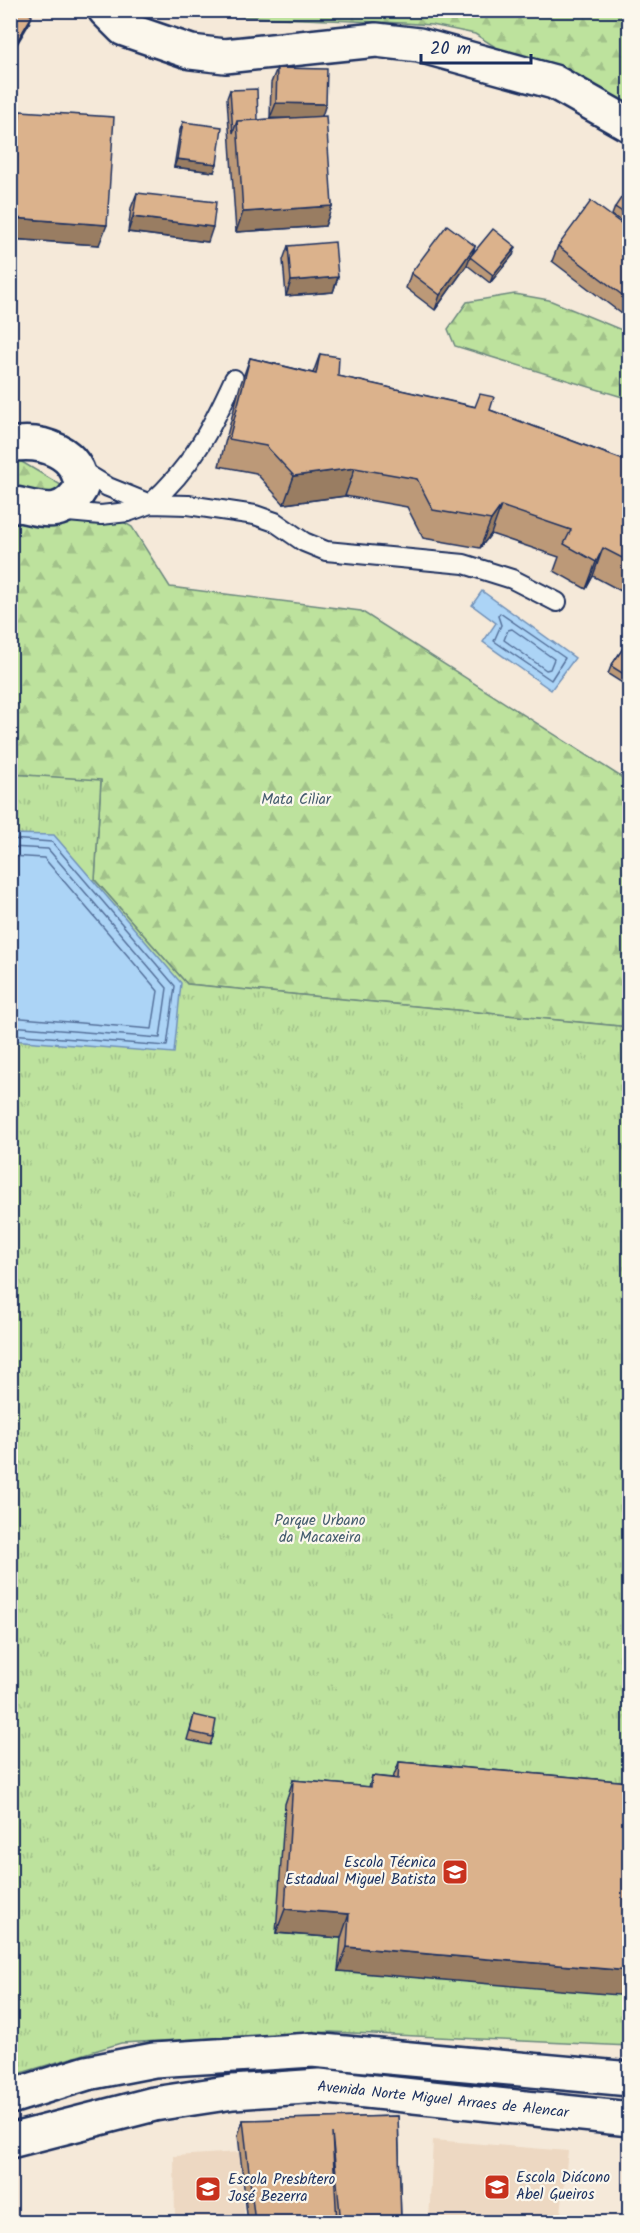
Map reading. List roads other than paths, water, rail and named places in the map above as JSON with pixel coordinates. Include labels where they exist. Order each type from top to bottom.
[{"type":"main road","points":[[105,10],[124,29],[191,52],[225,56],[376,40],[419,45],[554,82],[630,125]]},
{"type":"main road","points":[[10,445],[29,443],[50,447],[66,456],[76,467],[81,488],[72,502],[52,511],[10,504]]},
{"type":"main road","points":[[10,2097],[87,2073],[154,2060],[312,2050],[630,2079]]},
{"type":"main road","name":"Avenida Norte Miguel Arraes de Alencar","points":[[10,2141],[154,2104],[233,2092],[319,2086],[630,2120]]},
{"type":"lane","points":[[52,511],[101,515],[128,512],[150,504],[176,482],[189,464],[217,416],[234,379]]},
{"type":"lane","points":[[76,467],[108,487],[150,504],[188,506],[255,515],[275,522],[304,542],[326,550],[464,564],[512,579],[557,602]]},
{"type":"water","points":[[482,591],[575,658],[551,690],[483,642],[496,623],[472,605]]},
{"type":"water","points":[[11,834],[54,835],[181,983],[174,1053],[11,1040]]},
{"type":"place","name":"Escola Técnica Estadual Miguel Batista","points":[[455,1872]]},
{"type":"place","name":"Escola Diácono Abel Gueiros","points":[[497,2187]]},
{"type":"place","name":"Escola Presbítero José Bezerra","points":[[208,2189]]},
{"type":"park label","name":"Mata Ciliar","points":[[296,800]]},
{"type":"park label","name":"Parque Urbano da Macaxeira","points":[[320,1530]]}]
